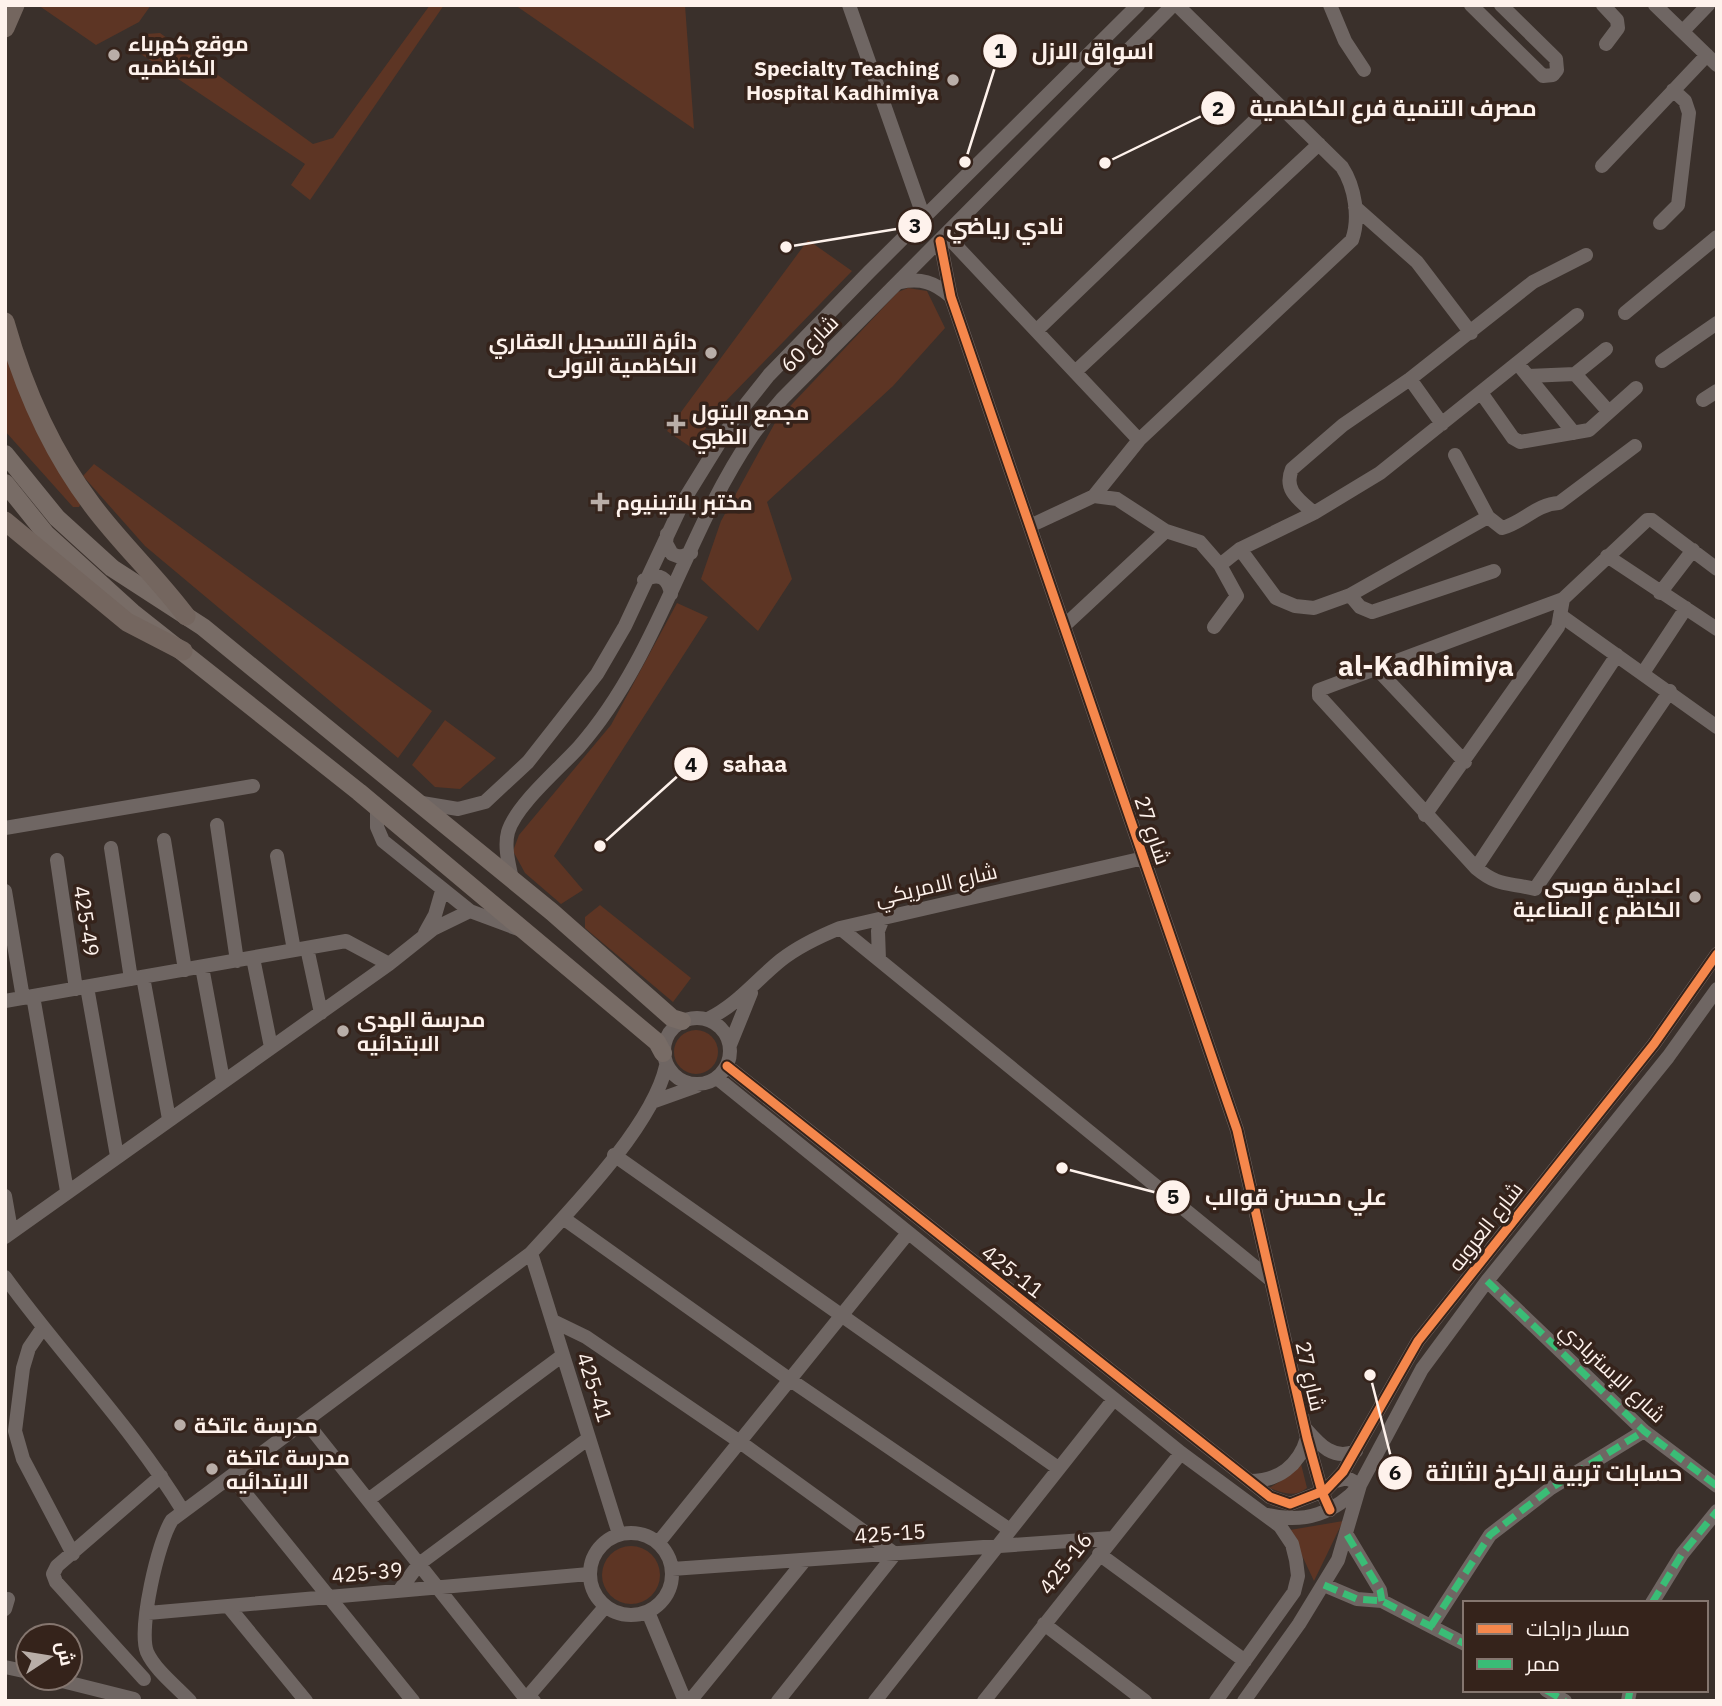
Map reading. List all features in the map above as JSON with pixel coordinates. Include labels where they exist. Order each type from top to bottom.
[{"type":"highway","points":[[5,28],[15,5]]},
{"type":"highway","points":[[5,322],[38,412],[76,482],[116,535],[187,617]]},
{"type":"highway","points":[[5,521],[127,622],[176,646]]},
{"type":"main road","points":[[5,454],[57,518],[112,568],[187,617],[552,912],[672,1018],[682,1021]]},
{"type":"main road","points":[[5,483],[46,534],[132,612],[377,807],[657,1042],[665,1059]]},
{"type":"main road","points":[[176,646],[186,635],[187,617]]},
{"type":"main road","points":[[359,792],[375,785],[375,767]]},
{"type":"main road","points":[[377,807],[380,792],[396,784]]},
{"type":"main road","points":[[529,935],[540,938],[551,931],[554,925],[552,912]]},
{"type":"main road","points":[[560,961],[559,954],[564,942],[582,938]]},
{"type":"street","points":[[849,5],[924,218]]},
{"type":"street","name":"شارع 60","points":[[419,803],[458,809],[485,802],[498,793],[528,762],[591,682],[625,626],[667,533],[708,459],[769,375],[1138,5]]},
{"type":"street","points":[[1032,525],[1094,496],[1139,440],[1352,240],[1355,208],[1348,176],[1175,5]]},
{"type":"street","name":"شارع 60","points":[[512,879],[506,842],[512,823],[597,724],[620,690],[671,594],[720,489],[752,435],[782,399],[1175,5]]},
{"type":"street","points":[[1330,5],[1345,41],[1364,70]]},
{"type":"street","points":[[1471,5],[1543,76],[1553,75],[1557,70],[1556,59],[1501,5]]},
{"type":"street","points":[[1603,5],[1617,20],[1618,28],[1606,44]]},
{"type":"street","points":[[1602,166],[1673,90],[1712,60],[1656,5]]},
{"type":"street","points":[[1683,31],[1708,5]]},
{"type":"street","points":[[1660,223],[1678,205],[1689,113],[1685,102],[1673,90]]},
{"type":"street","points":[[1037,330],[1275,101]]},
{"type":"street","points":[[1075,372],[1319,145]]},
{"type":"street","points":[[1355,208],[1417,262],[1471,333]]},
{"type":"street","points":[[1625,313],[1717,237]]},
{"type":"street","points":[[943,238],[1037,330],[1139,440]]},
{"type":"street","name":"شارع 27","points":[[943,238],[951,298],[1032,525],[1064,626],[1237,1130],[1306,1433],[1322,1492],[1330,1510]]},
{"type":"street","points":[[1314,513],[1291,492],[1288,478],[1293,469],[1343,425],[1410,379],[1533,282],[1586,255]]},
{"type":"street","points":[[900,282],[915,279],[929,282],[951,298]]},
{"type":"street","points":[[1220,565],[1240,549],[1314,513],[1380,473],[1482,394],[1523,370],[1577,315]]},
{"type":"street","points":[[1662,361],[1717,323]]},
{"type":"street","points":[[1523,370],[1575,374],[1606,349]]},
{"type":"street","points":[[1523,370],[1574,433]]},
{"type":"street","points":[[1575,374],[1609,412]]},
{"type":"street","points":[[1410,379],[1443,425]]},
{"type":"street","points":[[1482,394],[1513,438],[1520,442],[1589,430],[1636,388]]},
{"type":"street","points":[[1703,400],[1717,391]]},
{"type":"street","points":[[1455,455],[1488,517],[1502,528],[1514,525],[1545,503],[1559,503],[1635,446]]},
{"type":"street","points":[[1094,496],[1117,499],[1166,531],[1200,542],[1220,565],[1237,596],[1214,627]]},
{"type":"street","points":[[1240,549],[1276,598],[1295,606],[1314,608],[1350,595],[1488,517]]},
{"type":"street","points":[[1670,691],[1538,887],[1493,883],[1425,815],[1319,696],[1319,690],[1324,687],[1563,598],[1647,520],[1652,520],[1717,569]]},
{"type":"street","points":[[1064,626],[1166,531]]},
{"type":"street","points":[[667,533],[666,543],[672,554],[680,557],[691,553]]},
{"type":"street","points":[[1660,593],[1693,550]]},
{"type":"street","points":[[1607,556],[1717,629]]},
{"type":"street","points":[[1350,595],[1360,607],[1372,612],[1494,571]]},
{"type":"street","points":[[645,580],[663,577],[668,581],[671,594]]},
{"type":"street","points":[[1425,815],[1465,762],[1558,626],[1563,598]]},
{"type":"street","points":[[1643,673],[1686,608]]},
{"type":"street","points":[[1560,615],[1717,727]]},
{"type":"street","points":[[1476,868],[1617,655]]},
{"type":"street","points":[[1376,668],[1465,762]]},
{"type":"street","points":[[5,828],[253,786]]},
{"type":"street","points":[[377,807],[376,827],[383,841],[442,891],[470,911],[529,935]]},
{"type":"street","points":[[217,825],[237,961]]},
{"type":"street","points":[[164,840],[185,970]]},
{"type":"street","points":[[111,848],[169,1119]]},
{"type":"street","points":[[277,856],[300,949],[321,1013]]},
{"type":"street","name":"شارع الامريكي","points":[[708,1019],[725,1011],[780,961],[808,941],[840,928],[1144,858]]},
{"type":"street","name":"425-49","points":[[57,860],[117,1156]]},
{"type":"street","points":[[5,891],[67,1191]]},
{"type":"street","points":[[422,937],[435,915],[442,891]]},
{"type":"street","points":[[8,1233],[321,1013],[422,937],[470,911]]},
{"type":"street","points":[[879,960],[878,931],[883,918]]},
{"type":"street","points":[[840,928],[1271,1280]]},
{"type":"street","points":[[5,1001],[346,941],[389,964]]},
{"type":"street","name":"شارع العروبه","points":[[1280,1502],[1299,1503],[1322,1492],[1336,1481],[1418,1341],[1654,1044],[1717,954]]},
{"type":"street","points":[[253,958],[271,1047]]},
{"type":"street","points":[[202,967],[223,1080]]},
{"type":"street","name":"شارع الامريكي","points":[[730,1045],[755,986]]},
{"type":"street","name":"شارع العروبه","points":[[1244,1701],[1324,1585],[1347,1535],[1362,1480],[1422,1369],[1487,1281],[1668,1057],[1717,989]]},
{"type":"street","points":[[190,1701],[153,1661],[144,1642],[165,1530],[183,1511],[531,1253],[563,1219],[655,1101],[668,1034],[682,1021],[708,1019],[718,1025],[730,1045],[722,1072],[701,1085],[655,1101]]},
{"type":"street","points":[[665,1059],[681,1081],[701,1085]]},
{"type":"street","name":"425-11","points":[[722,1072],[908,1233],[1181,1453],[1280,1526],[1292,1544],[1298,1576],[1294,1592],[1216,1701]]},
{"type":"street","name":"425-11","points":[[722,1072],[1280,1502]]},
{"type":"street","points":[[614,1155],[1058,1468]]},
{"type":"street","points":[[5,1196],[8,1233]]},
{"type":"street","points":[[563,1219],[789,1379],[1010,1530]]},
{"type":"street","points":[[659,1543],[908,1233]]},
{"type":"street","name":"425-41","points":[[531,1253],[620,1534]]},
{"type":"street","points":[[5,1277],[42,1329],[161,1476],[183,1511]]},
{"type":"street","name":"شارع الإستربادي","points":[[1487,1281],[1644,1431],[1717,1486]]},
{"type":"street","points":[[552,1321],[586,1337],[740,1442],[895,1553],[778,1701]]},
{"type":"street","points":[[42,1329],[29,1348],[23,1368],[15,1432],[23,1460],[73,1554]]},
{"type":"street","points":[[368,1500],[563,1355]]},
{"type":"street","points":[[875,1701],[1114,1399]]},
{"type":"street","points":[[306,1422],[528,1700],[605,1607]]},
{"type":"street","points":[[1431,1626],[1490,1535],[1551,1488],[1644,1431]]},
{"type":"street","points":[[1250,1481],[1268,1480],[1296,1461],[1306,1433],[1337,1455],[1353,1456],[1353,1473],[1362,1480]]},
{"type":"street","points":[[399,1591],[419,1564],[589,1438]]},
{"type":"street","name":"425-16","points":[[984,1701],[1181,1453]]},
{"type":"street","points":[[144,1679],[57,1582],[53,1574],[57,1566],[161,1476]]},
{"type":"street","points":[[232,1477],[413,1701]]},
{"type":"street","points":[[1336,1481],[1346,1478],[1362,1480]]},
{"type":"street","points":[[1266,1514],[1292,1519],[1330,1510],[1362,1480]]},
{"type":"street","points":[[1653,1601],[1682,1554],[1717,1511]]},
{"type":"street","points":[[620,1534],[647,1535],[659,1543],[668,1555],[672,1569],[667,1594],[648,1612],[634,1616],[618,1614],[605,1607],[591,1586],[589,1574],[598,1549],[620,1534]]},
{"type":"street","points":[[1347,1535],[1380,1590],[1382,1601]]},
{"type":"street","name":"425-15","points":[[672,1569],[1111,1538]]},
{"type":"street","points":[[1099,1554],[1245,1661]]},
{"type":"street","points":[[648,1612],[688,1701],[804,1560]]},
{"type":"street","name":"425-39","points":[[148,1613],[589,1574]]},
{"type":"street","points":[[1324,1585],[1357,1599],[1382,1601],[1463,1643]]},
{"type":"street","points":[[228,1606],[306,1701]]},
{"type":"street","points":[[1044,1624],[1145,1701]]},
{"type":"street","points":[[84,1687],[134,1700],[153,1661]]},
{"type":"street","points":[[1549,1692],[1565,1701]]},
{"type":"shaded area","points":[[38,5],[151,5],[139,22],[96,45]]},
{"type":"shaded area","points":[[430,5],[444,5],[310,200],[291,185],[305,164],[132,48],[146,34],[160,33],[313,144],[333,138]]},
{"type":"shaded area","points":[[515,5],[685,5],[694,129]]},
{"type":"shaded area","points":[[808,240],[852,271],[722,405],[692,448],[667,431]]},
{"type":"shaded area","points":[[908,288],[927,291],[945,328],[893,386],[767,502],[792,579],[758,631],[701,579],[721,521],[776,421],[898,292]]},
{"type":"shaded area","points":[[5,351],[81,503],[79,507],[73,507],[5,431]]},
{"type":"shaded area","points":[[94,464],[432,711],[398,758],[145,546],[83,476]]},
{"type":"shaded area","points":[[677,603],[708,617],[554,856],[583,890],[561,904],[525,873],[513,851],[519,835],[611,725]]},
{"type":"shaded area","points":[[445,720],[496,758],[460,789],[435,787],[412,765]]},
{"type":"shaded area","points":[[600,905],[691,978],[673,1002],[585,928],[585,917]]},
{"type":"shaded area","points":[[696,1030],[711,1037],[718,1052],[711,1067],[696,1074],[681,1067],[674,1052],[681,1037]]},
{"type":"shaded area","points":[[1301,1464],[1307,1488],[1293,1494],[1269,1488],[1284,1479]]},
{"type":"shaded area","points":[[1343,1521],[1314,1581],[1290,1530]]},
{"type":"shaded area","points":[[631,1546],[647,1551],[655,1559],[660,1575],[655,1591],[647,1599],[631,1604],[615,1599],[607,1591],[602,1575],[607,1559],[615,1551]]},
{"type":"marked path","points":[[1487,1281],[1644,1431],[1717,1486]]},
{"type":"marked path","points":[[1431,1626],[1490,1535],[1551,1488],[1644,1431]]},
{"type":"marked path","points":[[1653,1601],[1682,1554],[1717,1511]]},
{"type":"marked path","points":[[1347,1535],[1380,1590],[1382,1601]]},
{"type":"marked path","points":[[1324,1585],[1357,1599],[1382,1601],[1463,1643]]},
{"type":"marked path","points":[[1549,1692],[1565,1701]]},
{"type":"marked path","points":[[1628,1701],[1630,1692]]},
{"type":"cycle path","points":[[940,241],[951,297],[1237,1130],[1307,1438],[1322,1492],[1330,1510]]},
{"type":"cycle path","points":[[727,1066],[1270,1497],[1290,1504],[1326,1490],[1343,1472],[1418,1341],[1654,1044],[1717,954]]},
{"type":"place","name":"موقع كهرباء الكاظميه","points":[[114,55]]},
{"type":"place","name":"Specialty Teaching Hospital Kadhimiya","points":[[953,80]]},
{"type":"place","name":"اسواق الازل","points":[[965,162]]},
{"type":"place","name":"مصرف التنمية فرع الكاظمية","points":[[1105,163]]},
{"type":"place","name":"نادي رياضي","points":[[786,247]]},
{"type":"place","name":"دائرة التسجيل العقاري الكاظمية الاولى","points":[[711,353]]},
{"type":"place","name":"مجمع البتول الطبي","points":[[676,424]]},
{"type":"place","name":"مختبر بلاتينيوم","points":[[600,502]]},
{"type":"place","name":"sahaa","points":[[600,846]]},
{"type":"place","name":"اعدادية موسى الكاظم ع الصناعية","points":[[1695,897]]},
{"type":"place","name":"مدرسة الهدى الابتدائيه","points":[[343,1031]]},
{"type":"place","name":"علي محسن قوالب","points":[[1062,1168]]},
{"type":"place","name":"حسابات تربية الكرخ الثالثة","points":[[1370,1375]]},
{"type":"place","name":"مدرسة عاتكة","points":[[180,1425]]},
{"type":"place","name":"مدرسة عاتكة الابتدائيه","points":[[212,1469]]},
{"type":"district","name":"al-Kadhimiya","points":[[1426,665]]}]
